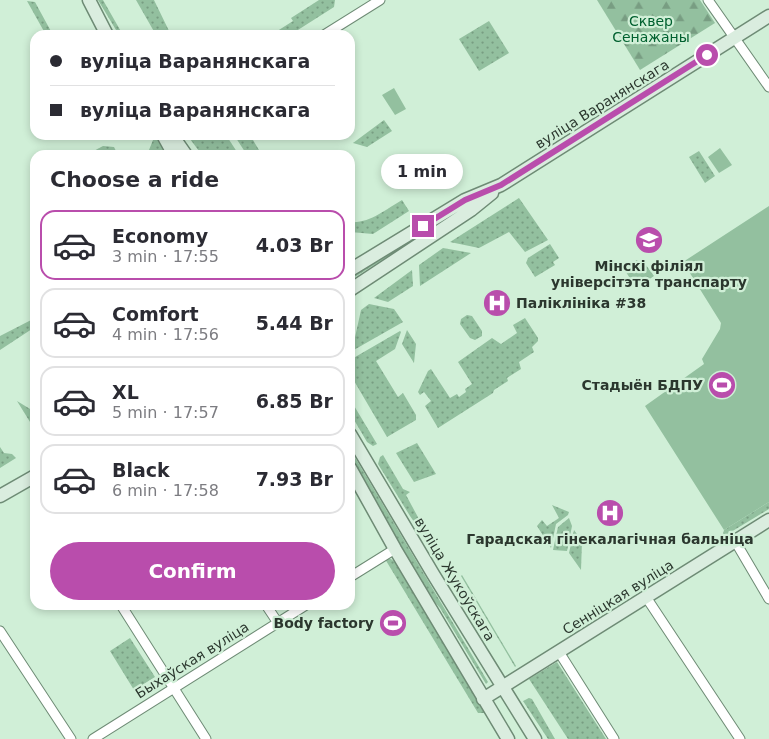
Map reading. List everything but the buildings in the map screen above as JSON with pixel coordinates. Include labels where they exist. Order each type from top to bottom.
[{"type":"main road","points":[[89,0],[104,30]]},
{"type":"main road","name":"вуліца Варанянскага","points":[[355,287],[472,210],[501,185],[769,16]]},
{"type":"main road","points":[[171,140],[181,150]]},
{"type":"main road","name":"вуліца Варанянскага","points":[[355,267],[465,200],[501,185]]},
{"type":"main road","name":"вуліца Жукоўскага","points":[[355,442],[433,574],[535,739]]},
{"type":"main road","points":[[0,496],[30,477]]},
{"type":"main road","points":[[355,477],[395,549],[508,739]]},
{"type":"main road","name":"Сенніцкая вуліца","points":[[483,699],[769,520]]},
{"type":"street","points":[[332,30],[380,0]]},
{"type":"street","points":[[708,0],[769,87]]},
{"type":"street","points":[[735,541],[769,599]]},
{"type":"street","points":[[355,574],[395,549]]},
{"type":"street","points":[[646,597],[740,739]]},
{"type":"street","points":[[124,610],[206,739]]},
{"type":"street","points":[[269,610],[278,623]]},
{"type":"street","name":"Быхаўская вуліца","points":[[93,739],[298,610]]},
{"type":"street","points":[[0,632],[71,739]]},
{"type":"street","points":[[559,652],[614,739]]},
{"type":"green space","points":[[98,0],[103,0],[120,30],[116,30]]},
{"type":"green space","points":[[136,0],[154,0],[169,30],[153,30]]},
{"type":"green space","points":[[319,0],[335,0],[334,7],[298,30],[279,30],[293,21],[291,18]]},
{"type":"green space","name":"Сквер Сенажаны","points":[[597,0],[700,0],[715,23],[640,70]]},
{"type":"green space","points":[[27,1],[35,2],[50,30],[43,30]]},
{"type":"green space","points":[[489,21],[509,53],[479,71],[459,39]]},
{"type":"green space","points":[[394,88],[406,109],[395,115],[382,95]]},
{"type":"green space","points":[[384,120],[392,131],[367,147],[353,143]]},
{"type":"green space","points":[[153,140],[160,140],[165,150],[149,150]]},
{"type":"green space","points":[[191,140],[229,140],[236,150],[198,150]]},
{"type":"green space","points":[[237,140],[253,140],[259,150],[244,150]]},
{"type":"green space","points":[[103,146],[114,147],[116,150],[96,150]]},
{"type":"green space","points":[[720,148],[732,165],[719,173],[708,157]]},
{"type":"green space","points":[[699,151],[715,176],[705,183],[689,157]]},
{"type":"green space","points":[[519,198],[548,240],[525,252],[509,232],[479,248],[450,242]]},
{"type":"green space","points":[[402,200],[409,211],[373,234],[355,232],[355,222],[364,221]]},
{"type":"green space","points":[[467,205],[468,207],[355,277],[355,274]]},
{"type":"green space","name":"Стадыён БДПУ","points":[[769,206],[769,502],[724,530],[645,406],[704,364],[702,359],[720,329],[721,323],[683,262]]},
{"type":"green space","points":[[550,244],[559,258],[553,262],[555,265],[535,277],[526,263],[528,258]]},
{"type":"green space","points":[[443,248],[471,253],[420,286],[419,265]]},
{"type":"green space","points":[[637,260],[639,263],[643,261],[654,276],[636,288],[626,272],[632,267],[630,264]]},
{"type":"green space","points":[[412,270],[413,286],[388,302],[374,298]]},
{"type":"green space","points":[[369,304],[394,309],[403,322],[355,349],[355,337],[361,310]]},
{"type":"green space","points":[[467,315],[472,316],[482,331],[482,336],[475,340],[470,338],[460,324],[461,319]]},
{"type":"green space","points":[[525,318],[538,341],[532,347],[534,352],[519,362],[521,369],[507,378],[508,381],[494,390],[493,393],[438,428],[425,406],[431,401],[424,392],[420,395],[418,392],[428,371],[431,369],[450,398],[457,394],[459,397],[472,384],[458,362],[492,338],[501,344],[517,333],[513,325]]},
{"type":"green space","points":[[30,321],[30,330],[0,350],[0,336]]},
{"type":"green space","points":[[407,330],[416,344],[414,363],[402,344]]},
{"type":"green space","points":[[401,332],[395,349],[376,361],[398,397],[403,393],[416,415],[416,420],[387,437],[355,383],[355,357]]},
{"type":"green space","points":[[17,401],[30,409],[30,422]]},
{"type":"green space","points":[[355,407],[377,444],[373,446],[367,442],[355,422]]},
{"type":"green space","points":[[417,443],[436,474],[414,482],[396,453]]},
{"type":"green space","points":[[0,447],[4,453],[12,454],[16,458],[0,468]]},
{"type":"green space","points":[[383,455],[403,489],[410,492],[406,495],[433,545],[431,546],[410,516],[378,464],[380,457]]},
{"type":"green space","points":[[355,457],[488,682],[486,684],[440,608],[431,598],[355,468]]},
{"type":"green space","points":[[769,502],[769,509],[726,535],[723,534],[724,530]]},
{"type":"green space","points":[[552,505],[569,512],[568,515],[556,524],[551,548],[537,526],[542,520],[547,526],[559,518]]},
{"type":"green space","points":[[569,518],[572,526],[567,551],[553,550],[558,527]]},
{"type":"green space","points":[[574,530],[582,541],[581,570],[569,553]]},
{"type":"green space","points":[[385,559],[391,559],[396,563],[487,713],[478,713]]},
{"type":"green space","points":[[461,576],[516,666],[515,667]]},
{"type":"green space","points":[[130,638],[155,677],[134,690],[110,651]]},
{"type":"green space","points":[[557,662],[606,739],[568,739],[529,679]]},
{"type":"green space","points":[[529,698],[532,699],[555,739],[548,739],[523,701]]},
{"type":"place","name":"Мінскі філіял універсітэта транспарту","points":[[649,240]]},
{"type":"place","name":"Паліклініка #38","points":[[497,303]]},
{"type":"place","name":"Стадыён БДПУ","points":[[722,385]]},
{"type":"place","name":"Гарадская гінекалагічная бальніца","points":[[610,513]]},
{"type":"place","name":"Body factory","points":[[393,623]]},
{"type":"route","points":[[423,226],[465,200],[501,185],[707,55]]}]
